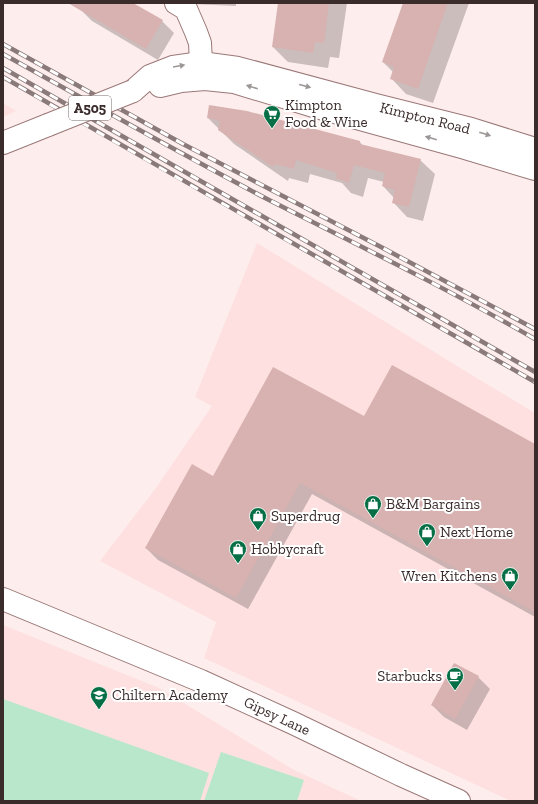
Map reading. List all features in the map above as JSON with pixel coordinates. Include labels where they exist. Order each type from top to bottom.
[{"type":"main road","points":[[176,3],[186,9],[196,32],[200,44],[201,63]]},
{"type":"main road","name":"Kimpton Road","points":[[133,91],[150,76],[173,67],[201,63],[238,68],[471,129],[535,149]]},
{"type":"main road","name":"Kimpton Road","points":[[3,143],[133,91],[181,81],[206,79],[234,82],[535,169]]},
{"type":"main road","name":"Gipsy Lane","points":[[3,599],[201,681],[459,801]]},
{"type":"shaded area","points":[[3,103],[16,111],[3,117]]},
{"type":"shaded area","points":[[257,243],[535,413],[535,801],[511,801],[204,658],[216,622],[100,561],[156,488],[212,406],[195,397]]},
{"type":"shaded area","name":"Chiltern Academy","points":[[3,625],[159,688],[294,770],[361,801],[3,801]]},
{"type":"green space","points":[[3,699],[209,773],[200,801],[3,801]]},
{"type":"green space","points":[[221,752],[304,780],[297,801],[204,801]]},
{"type":"building","points":[[68,3],[133,3],[163,20],[146,49]]},
{"type":"building","points":[[278,3],[329,3],[324,43],[315,42],[313,53],[272,47]]},
{"type":"building","points":[[403,3],[448,3],[418,89],[390,79],[394,67],[382,62]]},
{"type":"building","points":[[209,105],[247,111],[360,141],[360,144],[421,159],[409,207],[392,203],[395,190],[382,186],[385,173],[354,165],[349,183],[336,178],[337,173],[296,160],[294,169],[275,164],[273,167],[218,130],[220,121],[207,118]]},
{"type":"building","points":[[392,365],[535,444],[535,612],[300,483],[236,598],[145,548],[192,464],[213,476],[273,367],[364,416]]},
{"type":"building","name":"Starbucks","points":[[454,663],[479,676],[455,719],[431,705]]},
{"type":"railway","points":[[3,44],[183,144],[535,329]]},
{"type":"railway","points":[[3,54],[235,182],[436,285],[535,339]]},
{"type":"railway","points":[[3,68],[535,372]]},
{"type":"railway","points":[[3,77],[535,382]]},
{"type":"place","name":"Kimpton Food & Wine","points":[[272,129]]},
{"type":"place","name":"B&M Bargains","points":[[373,519]]},
{"type":"place","name":"Superdrug","points":[[258,531]]},
{"type":"place","name":"Next Home","points":[[427,547]]},
{"type":"place","name":"Hobbycraft","points":[[238,564]]},
{"type":"place","name":"Wren Kitchens","points":[[510,591]]},
{"type":"place","name":"Starbucks","points":[[455,691]]},
{"type":"place","name":"Chiltern Academy","points":[[99,710]]}]
